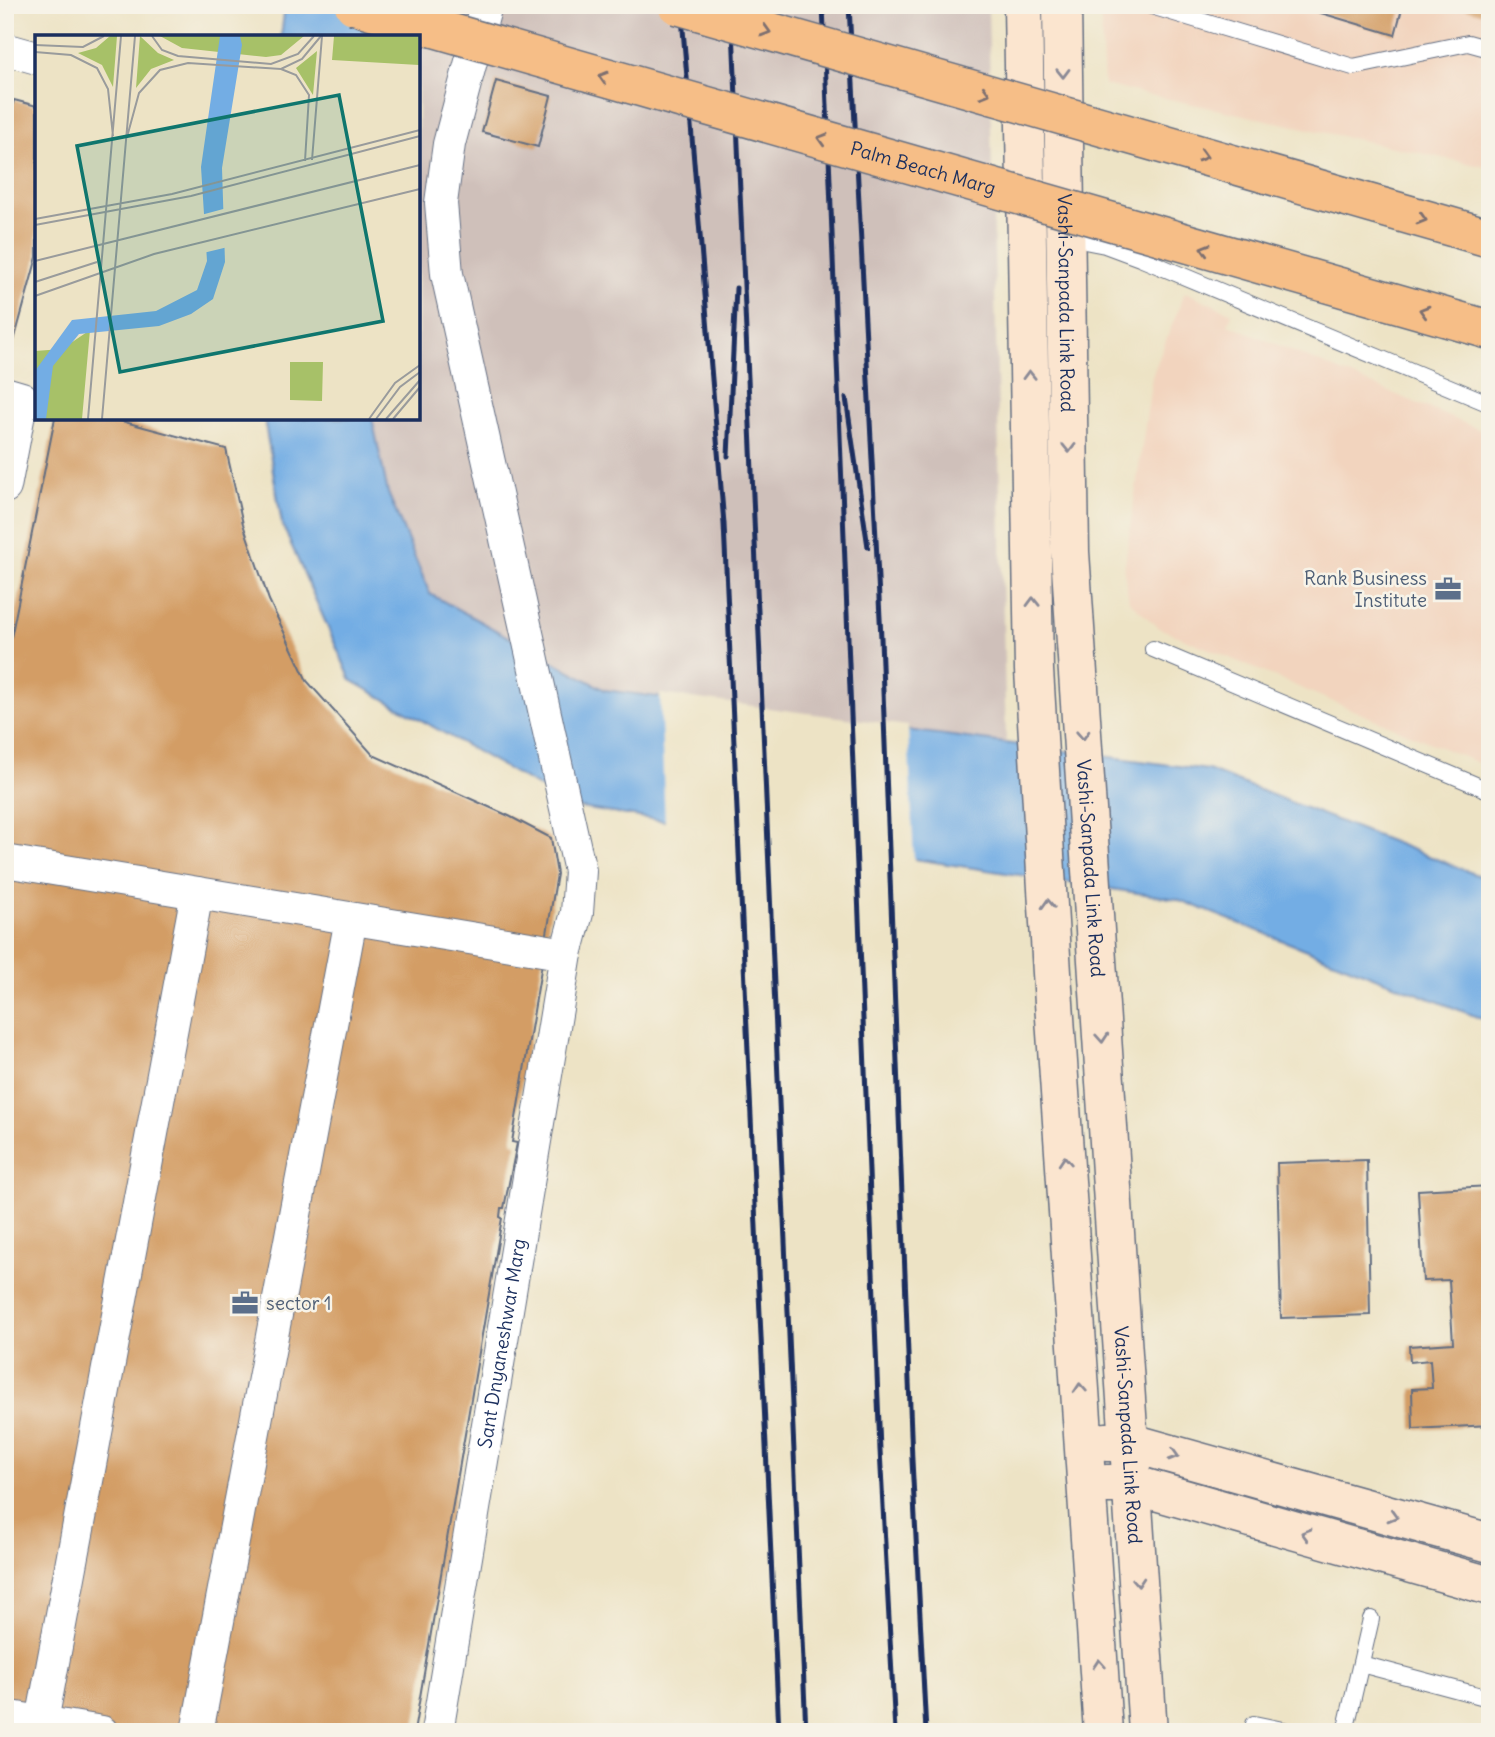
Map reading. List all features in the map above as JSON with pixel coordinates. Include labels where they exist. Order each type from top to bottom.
[{"type":"main road","name":"Palm Beach Marg","points":[[354,5],[1490,330]]},
{"type":"main road","points":[[677,5],[1490,238]]},
{"type":"main road","name":"Vashi-Sanpada Link Road","points":[[1023,5],[1046,237],[1079,667],[1148,1732]]},
{"type":"main road","name":"Vashi-Sanpada Link Road","points":[[1062,5],[1046,237],[1034,670],[1103,1732]]},
{"type":"main road","points":[[1074,1300],[1119,1297]]},
{"type":"main road","points":[[1083,1442],[1128,1442],[1490,1544]]},
{"type":"main road","points":[[1086,1483],[1131,1484],[1490,1586]]},
{"type":"street","name":"Sant Dnyaneshwar Marg","points":[[437,1732],[566,954],[576,914],[580,871],[447,274],[441,203],[449,144],[486,5]]},
{"type":"street","points":[[5,49],[35,57]]},
{"type":"street","points":[[5,393],[22,398],[5,487]]},
{"type":"street","points":[[5,861],[566,954]]},
{"type":"street","points":[[41,1727],[197,893]]},
{"type":"street","points":[[197,1732],[351,919]]},
{"type":"street","points":[[5,1716],[41,1727],[102,1732]]},
{"type":"lane","points":[[1148,5],[1353,66],[1468,43],[1490,49]]},
{"type":"lane","points":[[1046,237],[1105,245],[1140,258],[1490,404]]},
{"type":"lane","points":[[1153,649],[1490,791]]},
{"type":"lane","points":[[1345,1732],[1371,1619]]},
{"type":"lane","points":[[1361,1664],[1481,1696]]},
{"type":"lane","points":[[1254,1724],[1292,1732]]},
{"type":"shaded area","points":[[389,5],[988,5],[1006,743],[605,691],[430,594],[388,493],[372,420],[420,420],[420,35],[384,35]]},
{"type":"shaded area","points":[[1100,5],[1490,5],[1490,168],[1104,85]]},
{"type":"shaded area","points":[[1185,292],[1232,313],[1228,324],[1490,434],[1490,768],[1159,628],[1129,601],[1124,571],[1152,376]]},
{"type":"water","points":[[285,5],[389,5],[384,35],[281,35]]},
{"type":"water","points":[[264,420],[372,420],[388,493],[430,594],[605,690],[1208,770],[1490,880],[1490,1022],[1177,899],[574,807],[351,680],[282,524]]},
{"type":"pier","points":[[660,694],[908,726],[914,862],[665,824]]},
{"type":"building","points":[[1294,5],[1403,5],[1395,35]]},
{"type":"building","points":[[1490,5],[1490,16],[1457,6]]},
{"type":"building","points":[[496,81],[551,96],[538,147],[482,132]]},
{"type":"building","points":[[14,100],[35,105],[35,264],[12,348],[5,346],[5,134]]},
{"type":"building","name":"sector 1","points":[[55,420],[117,420],[226,449],[243,524],[269,600],[307,681],[373,755],[509,816],[551,838],[557,874],[512,1142],[517,1143],[504,1208],[501,1208],[502,1218],[414,1732],[5,1732],[5,668]]},
{"type":"building","points":[[1367,1160],[1370,1315],[1281,1318],[1277,1163]]},
{"type":"building","points":[[1490,1186],[1490,1425],[1413,1429],[1412,1389],[1432,1388],[1430,1360],[1410,1362],[1409,1346],[1453,1343],[1449,1280],[1423,1281],[1418,1190]]},
{"type":"railway","points":[[681,5],[724,524],[779,1732]]},
{"type":"railway","points":[[732,5],[806,1732]]},
{"type":"railway","points":[[823,5],[880,1450],[895,1732]]},
{"type":"railway","points":[[849,5],[881,638],[912,1460],[926,1732]]},
{"type":"railway","points":[[728,456],[736,288]]},
{"type":"railway","points":[[846,398],[868,547]]},
{"type":"place","name":"Rank Business Institute","points":[[1448,589]]},
{"type":"place","name":"sector 1","points":[[245,1303]]}]
